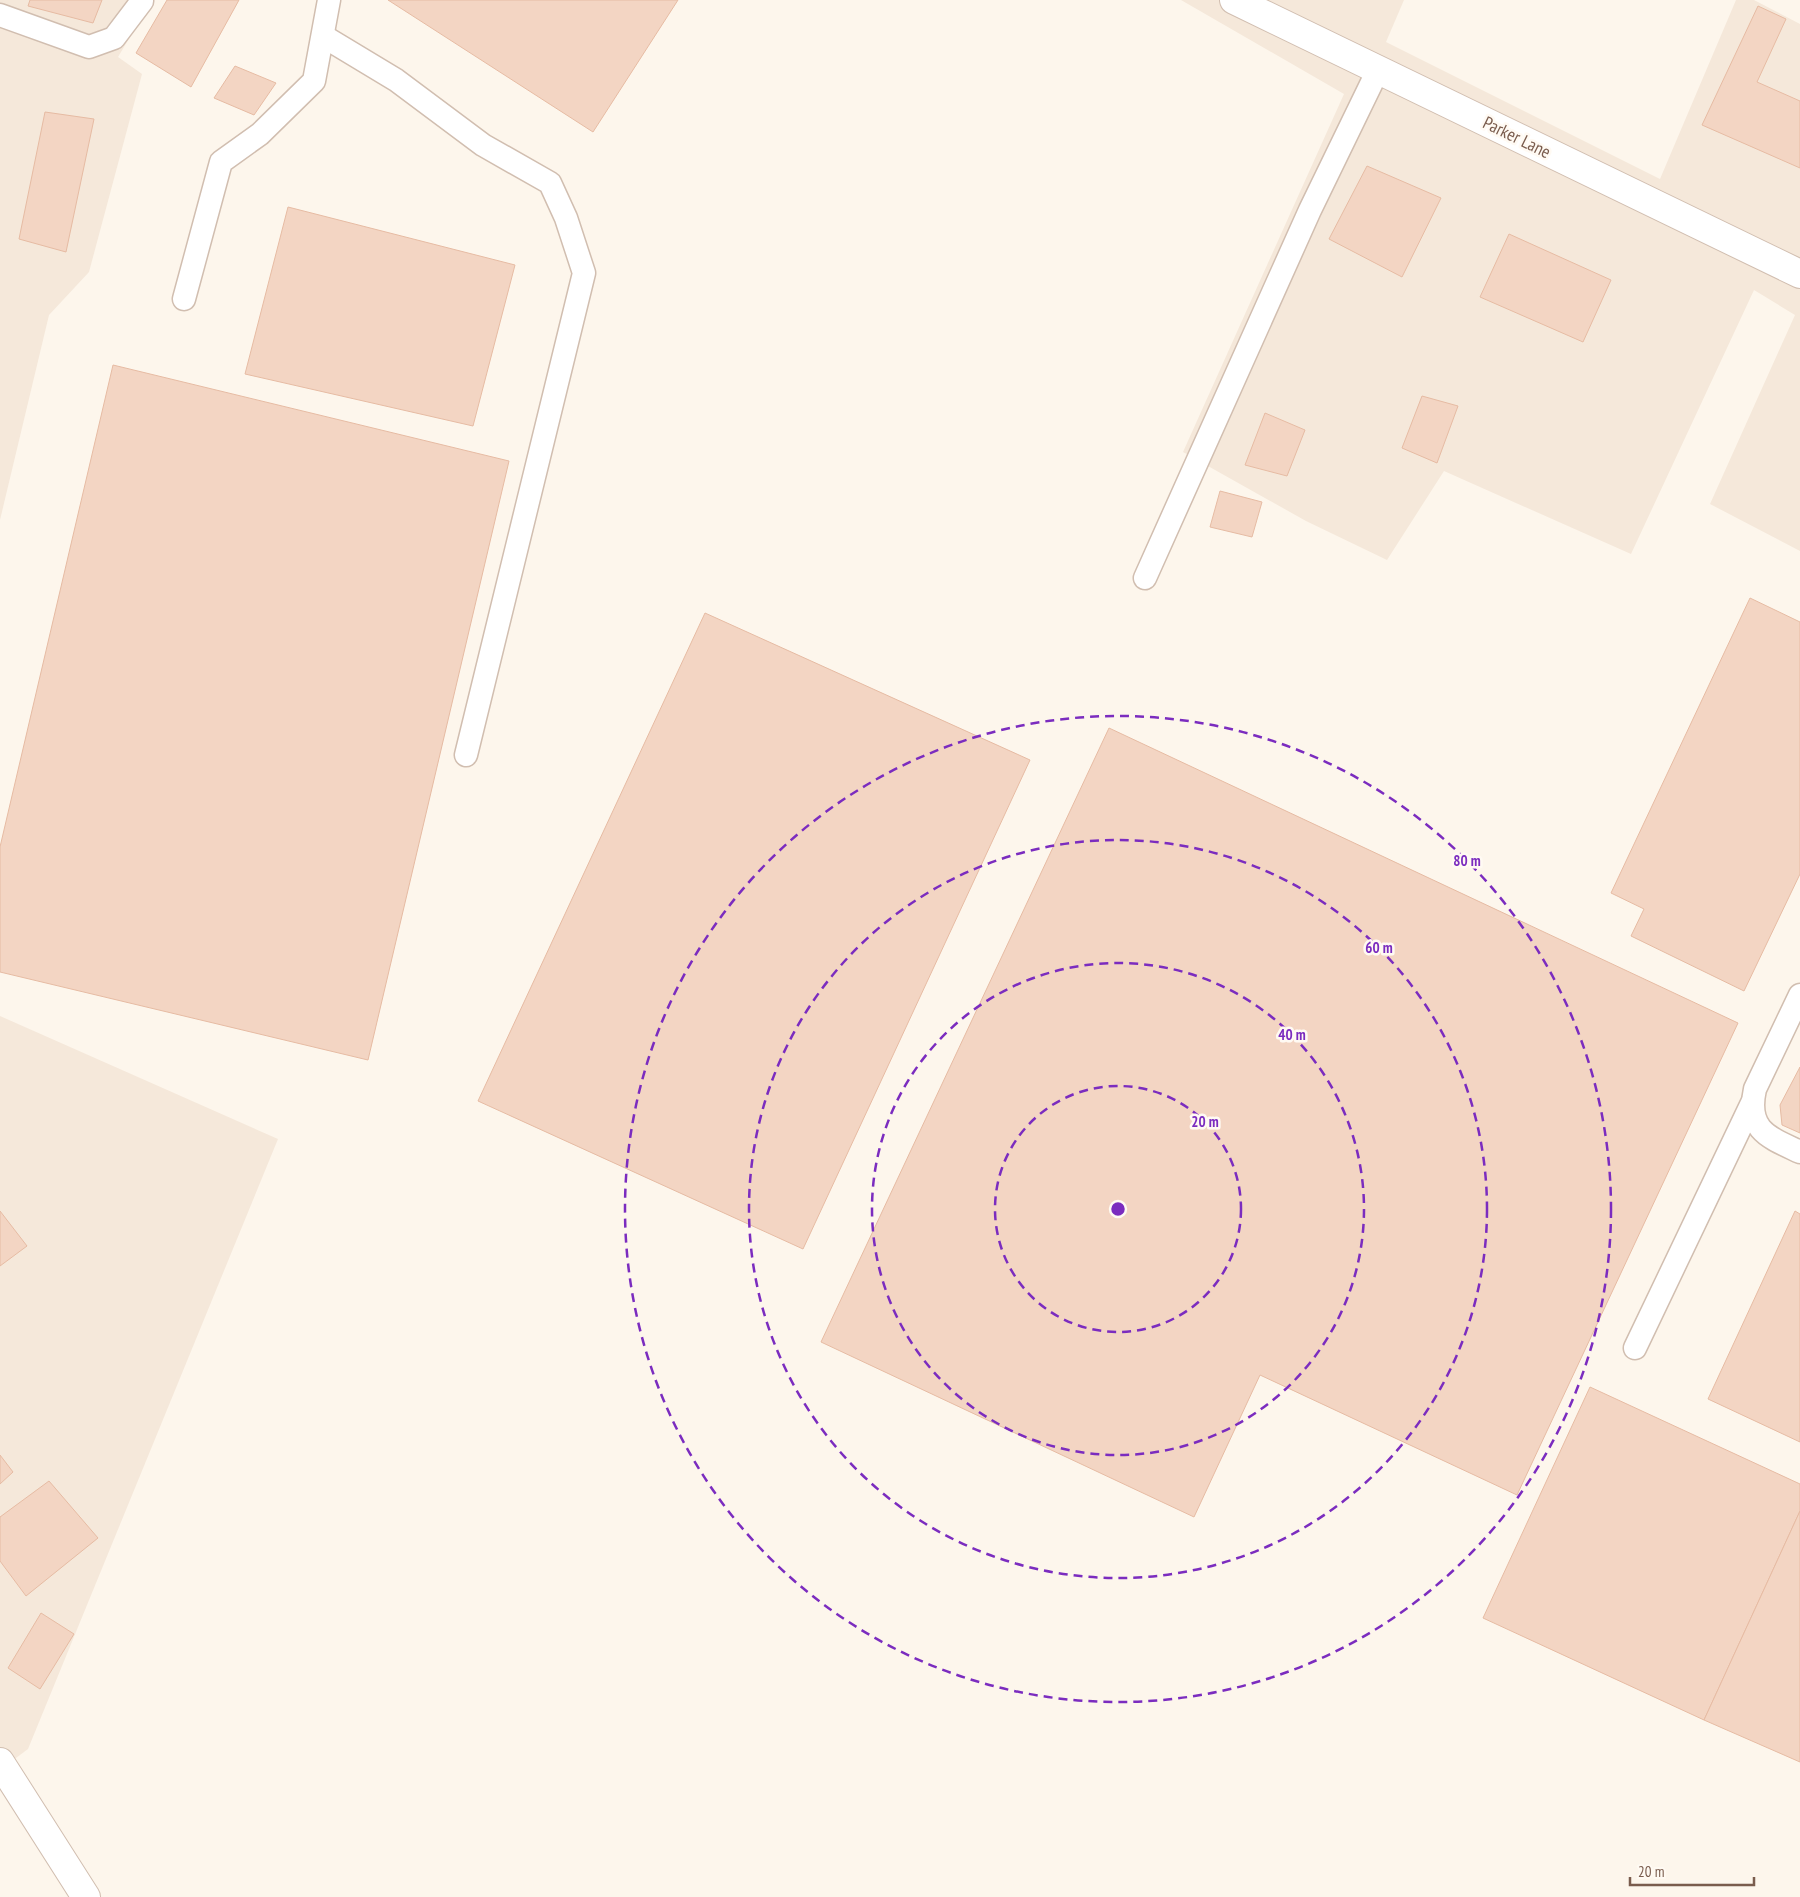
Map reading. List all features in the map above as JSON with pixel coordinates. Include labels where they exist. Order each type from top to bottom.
[{"type":"street","name":"Parker Lane","points":[[1234,0],[1800,274]]},
{"type":"street","points":[[0,1762],[86,1897]]},
{"type":"lane","points":[[184,299],[221,162],[260,134],[314,81],[330,0]]},
{"type":"lane","points":[[0,16],[89,46],[114,38],[142,1]]},
{"type":"lane","points":[[323,36],[396,80],[483,145],[550,183],[566,218],[584,273],[466,755]]},
{"type":"lane","points":[[1145,578],[1310,210],[1378,70]]},
{"type":"lane","points":[[1635,1348],[1752,1103],[1755,1089],[1800,995]]},
{"type":"lane","points":[[1752,1103],[1757,1122],[1762,1131],[1769,1138],[1800,1152]]},
{"type":"shaded area","points":[[0,0],[152,0],[118,57],[142,74],[89,272],[49,315],[0,520]]},
{"type":"shaded area","points":[[1181,0],[1404,0],[1386,42],[1660,179],[1736,0],[1754,0],[1800,24],[1800,551],[1710,504],[1795,315],[1754,290],[1631,554],[1444,471],[1387,560],[1306,521],[1183,452],[1344,94]]},
{"type":"shaded area","points":[[0,1016],[278,1139],[28,1749],[0,1770]]},
{"type":"building","points":[[30,0],[102,0],[93,23],[28,6]]},
{"type":"building","points":[[167,0],[239,0],[191,87],[136,53]]},
{"type":"building","points":[[388,0],[678,0],[593,132]]},
{"type":"building","points":[[1758,6],[1786,19],[1757,82],[1800,101],[1800,168],[1702,125]]},
{"type":"building","points":[[235,66],[276,83],[254,115],[214,98]]},
{"type":"building","points":[[45,112],[94,119],[66,252],[19,239]]},
{"type":"building","points":[[1367,166],[1441,198],[1402,277],[1329,239]]},
{"type":"building","points":[[288,207],[515,265],[473,426],[245,374]]},
{"type":"building","points":[[1509,234],[1611,280],[1583,342],[1480,297]]},
{"type":"building","points":[[113,365],[509,461],[368,1060],[0,972],[0,847]]},
{"type":"building","points":[[1422,396],[1458,406],[1437,463],[1402,448]]},
{"type":"building","points":[[1265,413],[1305,430],[1287,476],[1245,465]]},
{"type":"building","points":[[1220,491],[1262,502],[1252,537],[1210,527]]},
{"type":"building","points":[[1750,598],[1800,622],[1800,874],[1744,991],[1631,936],[1644,909],[1611,893]]},
{"type":"building","points":[[705,613],[1030,760],[803,1249],[478,1101]]},
{"type":"building","points":[[1109,728],[1738,1023],[1517,1495],[1260,1375],[1194,1517],[821,1342]]},
{"type":"building","points":[[1800,1067],[1800,1133],[1782,1125],[1780,1105]]},
{"type":"building","points":[[0,1211],[27,1246],[0,1266]]},
{"type":"building","points":[[1795,1211],[1800,1214],[1800,1442],[1708,1399]]},
{"type":"building","points":[[1590,1387],[1800,1484],[1800,1511],[1704,1720],[1483,1618]]},
{"type":"building","points":[[0,1455],[13,1472],[0,1484]]},
{"type":"building","points":[[49,1481],[98,1538],[26,1596],[0,1561],[0,1517]]},
{"type":"building","points":[[1800,1511],[1800,1762],[1704,1720]]},
{"type":"building","points":[[41,1613],[74,1634],[40,1689],[8,1668]]}]
